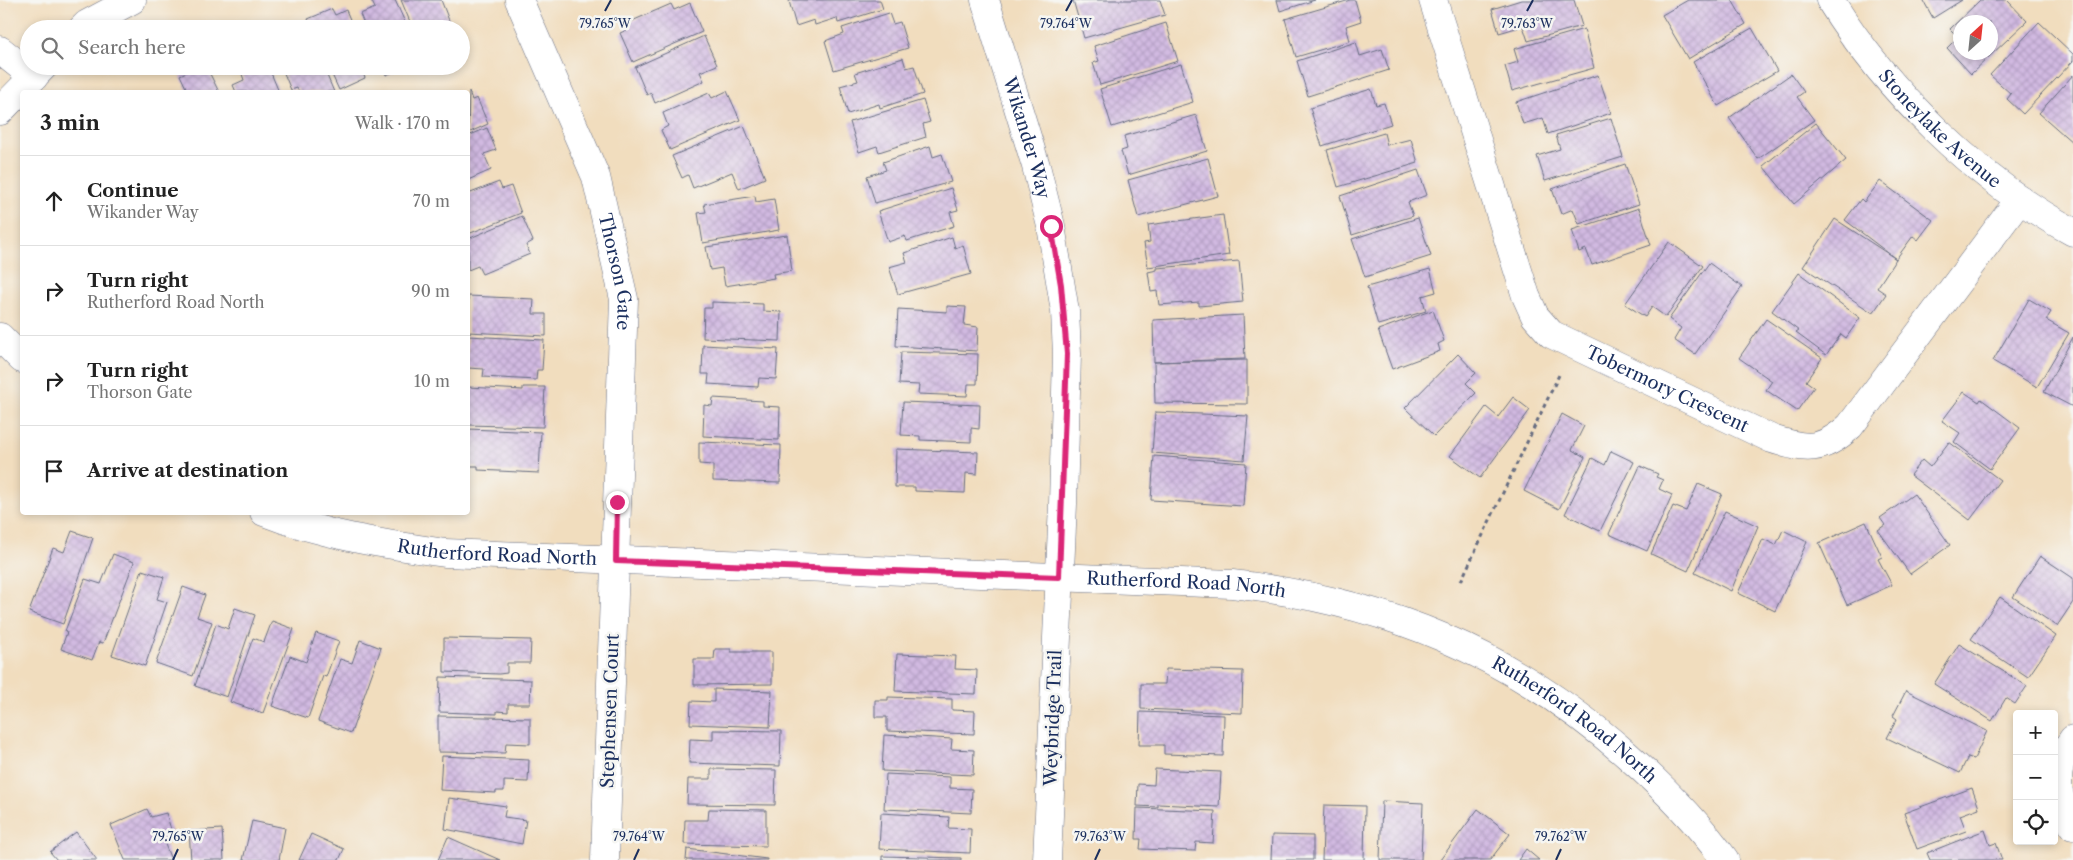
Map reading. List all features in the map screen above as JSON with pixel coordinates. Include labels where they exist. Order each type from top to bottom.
[{"type":"street","points":[[94,20],[132,0]]},
{"type":"street","name":"Thorson Gate","points":[[520,0],[596,177],[624,299],[616,561]]},
{"type":"street","name":"Wikander Way","points":[[985,0],[1036,166],[1051,226],[1061,285],[1067,354],[1059,577]]},
{"type":"street","name":"Tobermory Crescent","points":[[1433,0],[1526,296],[1535,316],[1551,334],[1772,439],[1799,448],[1818,447],[1836,440],[1850,426],[2020,199]]},
{"type":"street","name":"Stoneylake Avenue","points":[[1830,0],[1848,28],[1903,94],[1952,143],[1986,174],[2020,199],[2073,232]]},
{"type":"street","points":[[0,50],[20,61]]},
{"type":"street","points":[[21,90],[36,75]]},
{"type":"street","points":[[0,111],[20,91]]},
{"type":"street","points":[[0,337],[20,357]]},
{"type":"street","name":"Rutherford Road North","points":[[273,515],[316,530],[367,541],[445,553],[1232,584],[1304,593],[1383,614],[1469,648],[1545,690],[1611,740],[1685,810],[1725,860]]},
{"type":"street","name":"Stephensen Court","points":[[605,860],[616,561]]},
{"type":"street","name":"Weybridge Trail","points":[[1047,860],[1059,577]]},
{"type":"street","points":[[2073,739],[2063,752],[2057,772],[2059,794],[2073,826]]},
{"type":"path","points":[[1461,581],[1559,374]]},
{"type":"building","points":[[371,0],[395,0],[404,20],[362,20],[360,14],[375,8]]},
{"type":"building","points":[[401,0],[441,0],[449,20],[409,20]]},
{"type":"building","points":[[880,0],[883,9],[838,23],[837,18],[815,25],[814,20],[796,26],[789,1]]},
{"type":"building","points":[[1073,0],[1160,0],[1165,15],[1084,38]]},
{"type":"building","points":[[1277,0],[1315,0],[1280,11]]},
{"type":"building","points":[[1355,0],[1361,21],[1346,26],[1350,41],[1296,57],[1285,19]]},
{"type":"building","points":[[1521,0],[1574,0],[1582,26],[1528,41],[1523,26],[1499,33],[1492,9]]},
{"type":"building","points":[[1688,0],[1732,0],[1746,24],[1688,59],[1662,15]]},
{"type":"building","points":[[1923,0],[1962,0],[1933,18]]},
{"type":"building","points":[[1980,0],[2007,0],[2027,21],[1998,48],[1998,15],[1964,15]]},
{"type":"building","points":[[690,3],[702,32],[633,62],[620,33],[627,30],[625,24],[671,4],[674,10]]},
{"type":"building","points":[[332,9],[335,15],[346,10],[350,20],[308,20]]},
{"type":"building","points":[[889,13],[893,24],[900,22],[908,48],[834,70],[825,41],[844,34],[842,28]]},
{"type":"building","points":[[2039,22],[2073,54],[2073,61],[2023,114],[2007,99],[2011,94],[1990,75]]},
{"type":"building","points":[[1166,23],[1178,61],[1100,85],[1093,63],[1099,61],[1094,46]]},
{"type":"building","points":[[1752,28],[1777,71],[1718,106],[1693,62]]},
{"type":"building","points":[[1584,29],[1594,68],[1512,91],[1505,66],[1518,62],[1514,49]]},
{"type":"building","points":[[704,36],[717,65],[700,72],[704,81],[655,103],[651,93],[647,95],[635,67]]},
{"type":"building","points":[[1356,42],[1360,56],[1382,49],[1389,70],[1308,96],[1297,61]]},
{"type":"building","points":[[1953,42],[1953,54],[1947,48]]},
{"type":"building","points":[[903,58],[906,68],[914,66],[923,94],[880,108],[879,104],[848,114],[840,86],[858,81],[855,73]]},
{"type":"building","points":[[1958,60],[1986,60],[1971,74]]},
{"type":"building","points":[[1181,64],[1193,102],[1112,127],[1100,89]]},
{"type":"building","points":[[1791,74],[1804,92],[1797,97],[1814,120],[1758,159],[1729,118]]},
{"type":"building","points":[[180,75],[210,75],[218,90],[187,90]]},
{"type":"building","points":[[242,75],[272,75],[278,90],[235,90],[233,85],[244,80]]},
{"type":"building","points":[[285,75],[327,75],[333,90],[298,90],[297,88],[291,90]]},
{"type":"building","points":[[332,75],[364,75],[365,78],[339,90]]},
{"type":"building","points":[[1598,75],[1611,113],[1548,134],[1543,118],[1523,124],[1516,102]]},
{"type":"building","points":[[2073,75],[2073,143],[2039,113]]},
{"type":"building","points":[[1371,89],[1376,105],[1384,103],[1391,124],[1322,146],[1310,108]]},
{"type":"building","points":[[727,91],[740,120],[670,150],[661,130],[668,126],[663,113],[709,93],[712,98]]},
{"type":"building","points":[[470,94],[472,100],[477,98],[488,124],[470,132]]},
{"type":"building","points":[[923,100],[930,122],[923,124],[926,137],[879,152],[877,146],[859,152],[850,122]]},
{"type":"building","points":[[1196,115],[1207,151],[1128,175],[1121,151],[1127,149],[1124,136]]},
{"type":"building","points":[[1611,118],[1623,157],[1545,181],[1537,156],[1560,149],[1556,135]]},
{"type":"building","points":[[1816,123],[1846,160],[1794,204],[1763,166]]},
{"type":"building","points":[[744,126],[765,178],[739,189],[732,172],[693,188],[688,175],[682,178],[672,156]]},
{"type":"building","points":[[487,128],[496,150],[484,154],[491,170],[470,179],[470,135]]},
{"type":"building","points":[[1384,133],[1387,145],[1411,139],[1418,163],[1338,187],[1327,150]]},
{"type":"building","points":[[930,146],[933,157],[942,154],[951,182],[875,203],[867,176],[886,170],[883,162]]},
{"type":"building","points":[[1208,158],[1218,196],[1138,217],[1128,180]]},
{"type":"building","points":[[1625,164],[1639,204],[1579,224],[1573,209],[1561,214],[1552,189]]},
{"type":"building","points":[[1418,170],[1427,195],[1408,202],[1413,216],[1352,235],[1340,196]]},
{"type":"building","points":[[1880,181],[1933,220],[1918,240],[1913,236],[1896,259],[1845,220],[1861,199],[1864,202]]},
{"type":"building","points":[[499,182],[502,189],[511,186],[521,213],[470,233],[470,193]]},
{"type":"building","points":[[951,188],[958,210],[950,212],[954,226],[907,241],[905,236],[888,242],[878,211]]},
{"type":"building","points":[[755,196],[756,202],[774,199],[779,230],[703,243],[698,213],[706,212],[704,204]]},
{"type":"building","points":[[1639,208],[1651,245],[1592,265],[1586,249],[1579,252],[1572,230]]},
{"type":"building","points":[[1223,215],[1229,255],[1148,267],[1144,243],[1150,242],[1148,225]]},
{"type":"building","points":[[522,216],[533,241],[526,245],[530,254],[482,274],[478,266],[470,269],[470,238]]},
{"type":"building","points":[[1418,218],[1431,256],[1365,277],[1352,239]]},
{"type":"building","points":[[1835,219],[1896,259],[1877,288],[1886,294],[1873,313],[1803,267]]},
{"type":"building","points":[[787,235],[792,271],[773,274],[774,278],[725,286],[722,268],[710,270],[706,247]]},
{"type":"building","points":[[952,237],[955,248],[963,245],[971,274],[898,294],[889,267],[907,262],[904,253]]},
{"type":"building","points":[[1669,242],[1703,266],[1666,317],[1652,307],[1645,317],[1625,304]]},
{"type":"building","points":[[1239,261],[1243,302],[1199,306],[1199,302],[1159,305],[1157,291],[1151,292],[1148,272],[1157,270],[1157,268]]},
{"type":"building","points":[[1709,263],[1742,287],[1695,354],[1674,340],[1681,328],[1669,319]]},
{"type":"building","points":[[1430,269],[1436,292],[1422,296],[1426,311],[1378,325],[1367,287]]},
{"type":"building","points":[[1799,273],[1860,318],[1846,338],[1841,334],[1826,355],[1796,333],[1799,331],[1772,311]]},
{"type":"building","points":[[470,296],[534,299],[533,314],[546,314],[546,336],[470,332]]},
{"type":"building","points":[[2029,299],[2051,312],[2046,320],[2069,333],[2037,387],[1993,361]]},
{"type":"building","points":[[712,302],[763,304],[763,311],[781,312],[780,341],[703,338],[704,308],[712,308]]},
{"type":"building","points":[[947,306],[966,307],[964,325],[978,327],[977,351],[896,346],[898,309],[947,312]]},
{"type":"building","points":[[1433,310],[1444,341],[1438,344],[1440,351],[1392,369],[1378,330]]},
{"type":"building","points":[[1243,315],[1245,359],[1154,362],[1153,320]]},
{"type":"building","points":[[1766,319],[1822,358],[1806,381],[1814,387],[1797,411],[1766,390],[1772,381],[1739,358]]},
{"type":"building","points":[[470,336],[544,340],[542,370],[537,370],[536,380],[483,377],[484,369],[470,368]]},
{"type":"building","points":[[2073,337],[2073,407],[2044,392]]},
{"type":"building","points":[[703,345],[778,349],[776,379],[759,378],[758,387],[708,384],[709,374],[702,374]]},
{"type":"building","points":[[901,352],[978,354],[977,384],[968,384],[967,396],[918,394],[919,385],[899,384]]},
{"type":"building","points":[[1458,354],[1476,373],[1466,383],[1476,393],[1434,436],[1405,408]]},
{"type":"building","points":[[1247,360],[1247,404],[1155,403],[1154,362]]},
{"type":"building","points":[[470,387],[523,390],[523,387],[545,387],[543,427],[470,425]]},
{"type":"building","points":[[1964,392],[1979,402],[1981,399],[2020,428],[1990,469],[1954,442],[1960,433],[1942,421]]},
{"type":"building","points":[[1513,397],[1530,410],[1480,478],[1450,456],[1486,407],[1498,417]]},
{"type":"building","points":[[713,398],[763,401],[763,406],[780,407],[779,440],[703,436],[704,405],[712,406]]},
{"type":"building","points":[[903,402],[980,405],[979,429],[971,428],[971,442],[920,440],[920,436],[901,435]]},
{"type":"building","points":[[1155,412],[1248,416],[1244,460],[1152,453]]},
{"type":"building","points":[[1562,414],[1584,426],[1572,450],[1585,457],[1559,509],[1524,491]]},
{"type":"building","points":[[470,429],[541,432],[539,473],[478,470],[478,466],[470,466]]},
{"type":"building","points":[[699,442],[781,445],[780,483],[713,481],[713,465],[699,464]]},
{"type":"building","points":[[1949,442],[2000,480],[1970,520],[1910,475],[1922,460],[1930,467]]},
{"type":"building","points":[[896,449],[978,452],[977,474],[966,473],[965,493],[915,491],[915,487],[895,487]]},
{"type":"building","points":[[1611,451],[1634,462],[1600,531],[1565,514],[1592,458],[1605,465]]},
{"type":"building","points":[[1154,456],[1246,463],[1243,506],[1151,500]]},
{"type":"building","points":[[1640,466],[1658,474],[1656,477],[1663,480],[1659,489],[1672,495],[1647,551],[1609,534]]},
{"type":"building","points":[[1698,484],[1722,494],[1688,571],[1651,554],[1673,506],[1686,511]]},
{"type":"building","points":[[1914,494],[1950,545],[1910,574],[1878,530],[1885,525],[1880,518]]},
{"type":"building","points":[[1725,511],[1758,526],[1731,591],[1695,573]]},
{"type":"building","points":[[1866,522],[1882,557],[1878,559],[1892,585],[1847,605],[1819,543]]},
{"type":"building","points":[[1783,530],[1807,542],[1775,611],[1738,593],[1763,539],[1776,545]]},
{"type":"building","points":[[72,531],[93,538],[63,624],[29,612],[53,548],[64,552]]},
{"type":"building","points":[[113,554],[134,562],[103,643],[99,642],[92,660],[61,649],[67,632],[65,631],[85,579],[101,584]]},
{"type":"building","points":[[2040,556],[2073,578],[2073,602],[2057,626],[2013,597]]},
{"type":"building","points":[[142,570],[164,577],[157,599],[167,602],[145,666],[112,655]]},
{"type":"building","points":[[183,587],[205,595],[197,617],[212,622],[193,676],[156,663]]},
{"type":"building","points":[[2000,597],[2056,636],[2028,677],[1971,639]]},
{"type":"building","points":[[235,608],[255,615],[227,697],[195,686],[216,624],[228,629]]},
{"type":"building","points":[[272,621],[294,629],[263,713],[230,702],[253,638],[264,642]]},
{"type":"building","points":[[316,633],[339,641],[326,677],[323,676],[308,718],[272,706],[290,656],[306,662]]},
{"type":"building","points":[[444,638],[531,640],[530,663],[507,663],[507,673],[499,674],[444,672]]},
{"type":"building","points":[[360,640],[381,648],[351,733],[318,721],[340,659],[352,663]]},
{"type":"building","points":[[1959,644],[2027,686],[2015,704],[2006,698],[1992,721],[1934,684]]},
{"type":"building","points":[[715,649],[731,649],[731,652],[772,652],[772,684],[694,685],[694,659],[714,659]]},
{"type":"building","points":[[897,654],[956,656],[955,669],[977,670],[976,694],[895,691]]},
{"type":"building","points":[[1166,669],[1243,671],[1242,713],[1141,709],[1141,684],[1165,684]]},
{"type":"building","points":[[440,677],[531,680],[530,704],[508,704],[508,712],[497,711],[497,714],[439,712]]},
{"type":"building","points":[[714,689],[772,691],[770,727],[690,724],[691,701],[714,702]]},
{"type":"building","points":[[1906,691],[1987,731],[1974,759],[1968,757],[1960,773],[1887,738],[1897,719],[1893,716]]},
{"type":"building","points":[[888,697],[952,699],[952,710],[975,711],[974,734],[887,731],[887,717],[875,717],[875,700],[888,700]]},
{"type":"building","points":[[1140,712],[1224,715],[1223,756],[1164,754],[1164,745],[1139,745]]},
{"type":"building","points":[[438,716],[530,718],[530,744],[506,743],[505,753],[438,752]]},
{"type":"building","points":[[713,730],[781,731],[780,766],[689,763],[690,739],[713,740]]},
{"type":"building","points":[[884,735],[952,739],[951,749],[974,750],[973,775],[882,771]]},
{"type":"building","points":[[442,756],[529,760],[528,782],[504,781],[504,791],[496,791],[496,793],[440,790]]},
{"type":"building","points":[[711,769],[776,770],[775,805],[687,804],[688,779],[711,779]]},
{"type":"building","points":[[1155,769],[1221,772],[1219,807],[1158,804],[1158,807],[1137,806],[1138,784],[1154,785]]},
{"type":"building","points":[[886,774],[950,777],[950,788],[972,789],[971,813],[884,809]]},
{"type":"building","points":[[1972,788],[1979,808],[1960,815],[1966,831],[1917,849],[1904,813]]},
{"type":"building","points":[[449,798],[506,806],[504,817],[526,820],[522,844],[445,829]]},
{"type":"building","points":[[1382,801],[1423,803],[1421,860],[1380,860]]},
{"type":"building","points":[[1324,805],[1365,806],[1364,860],[1322,860]]},
{"type":"building","points":[[1137,808],[1215,811],[1213,843],[1196,842],[1195,851],[1140,849],[1141,839],[1136,839]]},
{"type":"building","points":[[147,809],[151,817],[166,813],[173,836],[163,839],[171,860],[125,860],[111,825]]},
{"type":"building","points":[[709,809],[766,810],[766,846],[684,844],[685,820],[708,820]]},
{"type":"building","points":[[1478,809],[1510,834],[1490,860],[1440,860]]},
{"type":"building","points":[[881,813],[949,817],[948,828],[971,829],[970,853],[879,849]]},
{"type":"building","points":[[252,821],[285,828],[279,860],[243,860]]},
{"type":"building","points":[[222,829],[224,860],[191,860],[189,831]]},
{"type":"building","points":[[1985,830],[1990,845],[1996,843],[2002,860],[1930,860],[1927,853]]},
{"type":"building","points":[[76,832],[97,860],[57,860],[50,852]]},
{"type":"building","points":[[311,834],[344,849],[339,860],[299,860]]},
{"type":"building","points":[[1272,835],[1313,836],[1313,860],[1271,860]]},
{"type":"building","points":[[448,837],[500,860],[438,860]]},
{"type":"building","points":[[687,849],[767,859],[767,860],[686,860]]},
{"type":"building","points":[[1526,849],[1539,860],[1518,860]]},
{"type":"building","points":[[882,856],[961,858],[961,860],[882,860]]},
{"type":"route","points":[[617,502],[616,561],[1059,577],[1067,354],[1061,285],[1051,226]]}]
